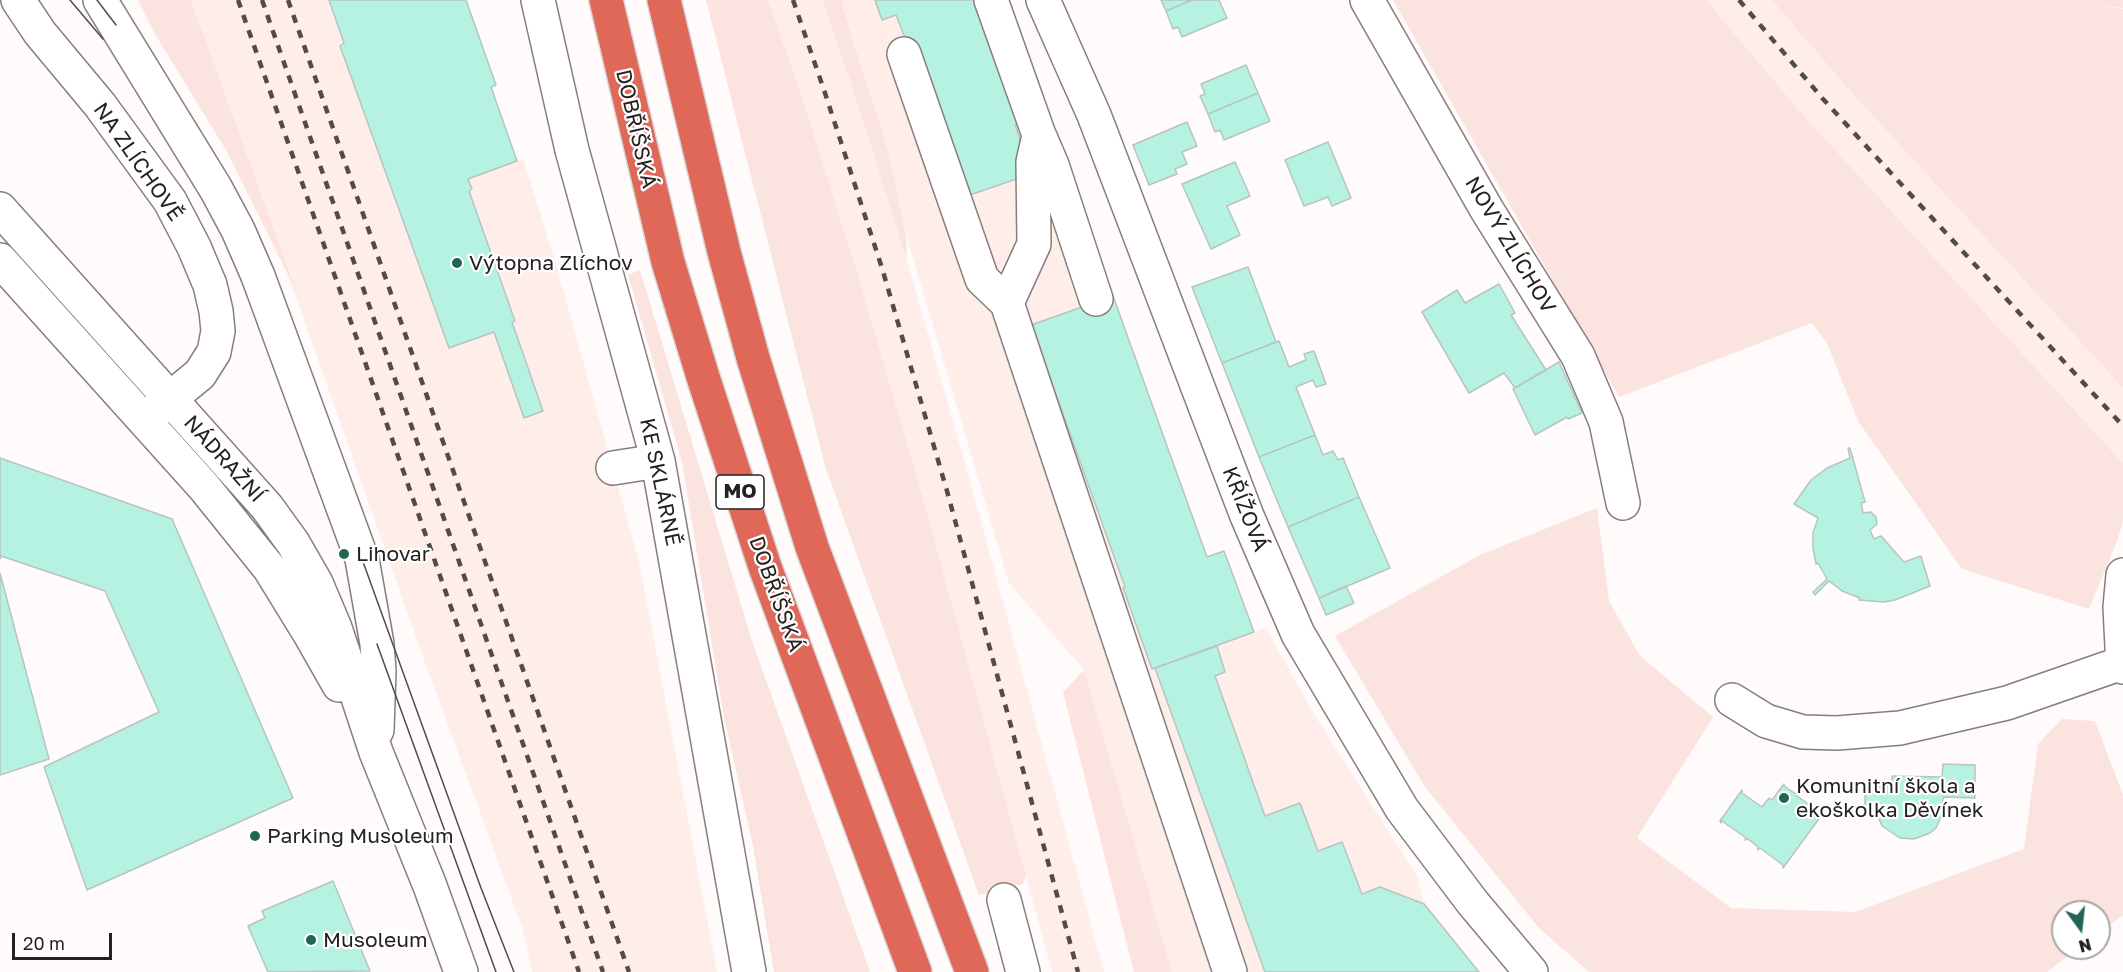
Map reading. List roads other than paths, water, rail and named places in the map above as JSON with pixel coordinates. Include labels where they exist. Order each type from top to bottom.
[{"type":"highway","name":"DOBŘÍŠSKÁ","points":[[606,0],[668,262],[703,377],[765,567],[915,972]]},
{"type":"highway","name":"MO","points":[[664,0],[724,252],[753,358],[812,547],[972,972]]},
{"type":"street","name":"NA ZLÍCHOVĚ","points":[[18,0],[39,33],[100,105],[170,201],[210,285],[218,331],[214,352],[200,374],[145,420]]},
{"type":"street","points":[[78,0],[165,136],[223,236],[244,282],[278,371],[377,644]]},
{"type":"street","points":[[100,0],[178,126],[238,230],[258,276],[362,559],[377,644],[379,671],[376,752]]},
{"type":"street","name":"KE SKLÁRNĚ","points":[[538,0],[572,150],[658,461],[749,972]]},
{"type":"street","points":[[991,0],[1052,165],[1096,299]]},
{"type":"street","name":"KŘÍŽOVÁ","points":[[1043,0],[1094,114],[1247,516],[1298,634],[1402,809],[1473,903],[1531,972]]},
{"type":"street","name":"NOVÝ ZLÍCHOV","points":[[1367,0],[1487,210],[1578,357],[1606,422],[1623,502]]},
{"type":"street","points":[[904,54],[982,279],[1007,303],[1230,972]]},
{"type":"street","points":[[1007,303],[1034,244],[1033,162],[1040,135]]},
{"type":"street","name":"NÁDRAŽNÍ","points":[[0,209],[267,507],[299,553],[316,583],[335,628],[376,752],[430,886],[461,972]]},
{"type":"street","name":"NÁDRAŽNÍ","points":[[0,260],[204,487],[270,569],[310,634],[376,752]]},
{"type":"street","points":[[613,468],[658,461]]},
{"type":"street","points":[[1732,700],[1766,721],[1803,732],[1837,733],[1900,728],[2007,703],[2123,665],[2120,607],[2123,575]]},
{"type":"street","points":[[1004,900],[1023,972]]},
{"type":"tram line","points":[[70,0],[103,39]]},
{"type":"tram line","points":[[97,0],[116,25]]},
{"type":"tram line","points":[[362,559],[481,888],[514,972]]},
{"type":"tram line","points":[[377,644],[496,972]]},
{"type":"railway","points":[[238,0],[579,972]]},
{"type":"railway","points":[[262,0],[603,972]]},
{"type":"railway","points":[[288,0],[629,972]]},
{"type":"railway","points":[[793,0],[882,268],[947,491],[1078,972]]},
{"type":"railway","points":[[1739,0],[1823,99],[2123,426]]},
{"type":"place","name":"Výtopna Zlíchov","points":[[457,263]]},
{"type":"place","name":"Lihovar","points":[[344,554]]},
{"type":"place","name":"Komunitní škola a ekoškolka Děvínek","points":[[1784,798]]},
{"type":"place","name":"Parking Musoleum","points":[[255,836]]},
{"type":"place","name":"Musoleum","points":[[311,940]]}]
